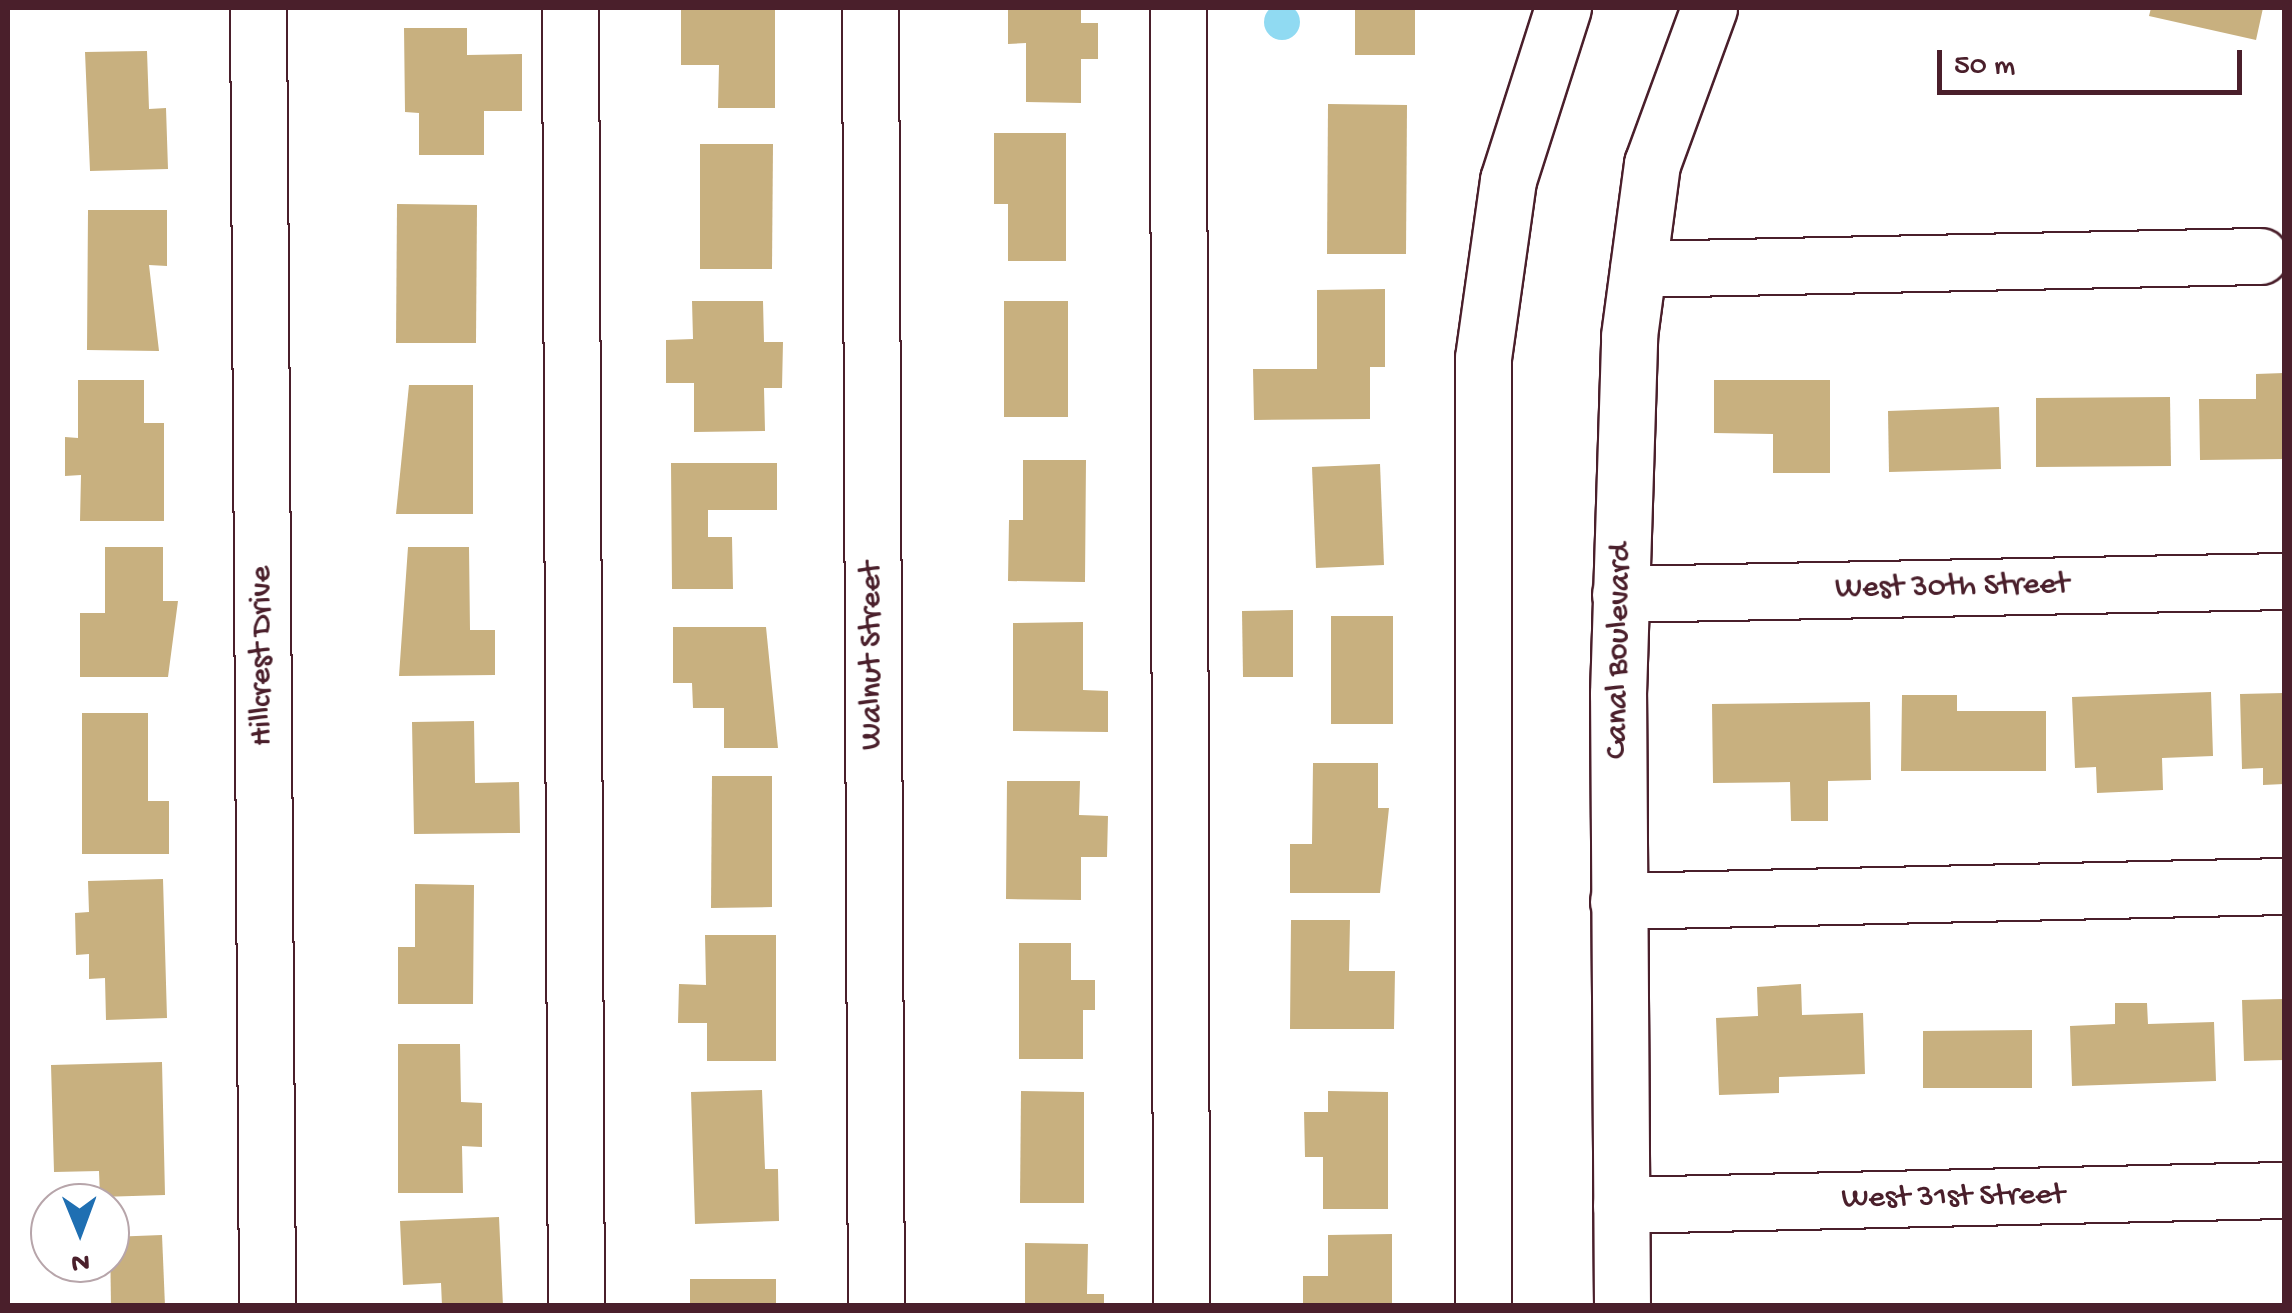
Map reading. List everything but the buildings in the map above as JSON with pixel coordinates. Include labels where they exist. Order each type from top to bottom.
[{"type":"street","name":"Hillcrest Drive","points":[[258,8],[267,1306]]},
{"type":"street","points":[[570,8],[576,1306]]},
{"type":"street","name":"Walnut Street","points":[[870,8],[876,1306]]},
{"type":"street","points":[[1178,8],[1180,1306]]},
{"type":"street","points":[[1484,1306],[1484,358],[1508,180],[1563,8]]},
{"type":"street","name":"Canal Boulevard","points":[[1622,1306],[1620,594],[1638,268],[1652,164],[1709,8]]},
{"type":"street","points":[[1638,268],[2260,256]]},
{"type":"street","name":"West 30th Street","points":[[1620,594],[2284,581]]},
{"type":"street","points":[[1618,900],[2284,886]]},
{"type":"street","name":"West 31st Street","points":[[1621,1205],[2284,1190]]},
{"type":"water","points":[[1282,4],[1294,10],[1300,22],[1294,34],[1282,40],[1270,34],[1264,22],[1270,10]]}]
